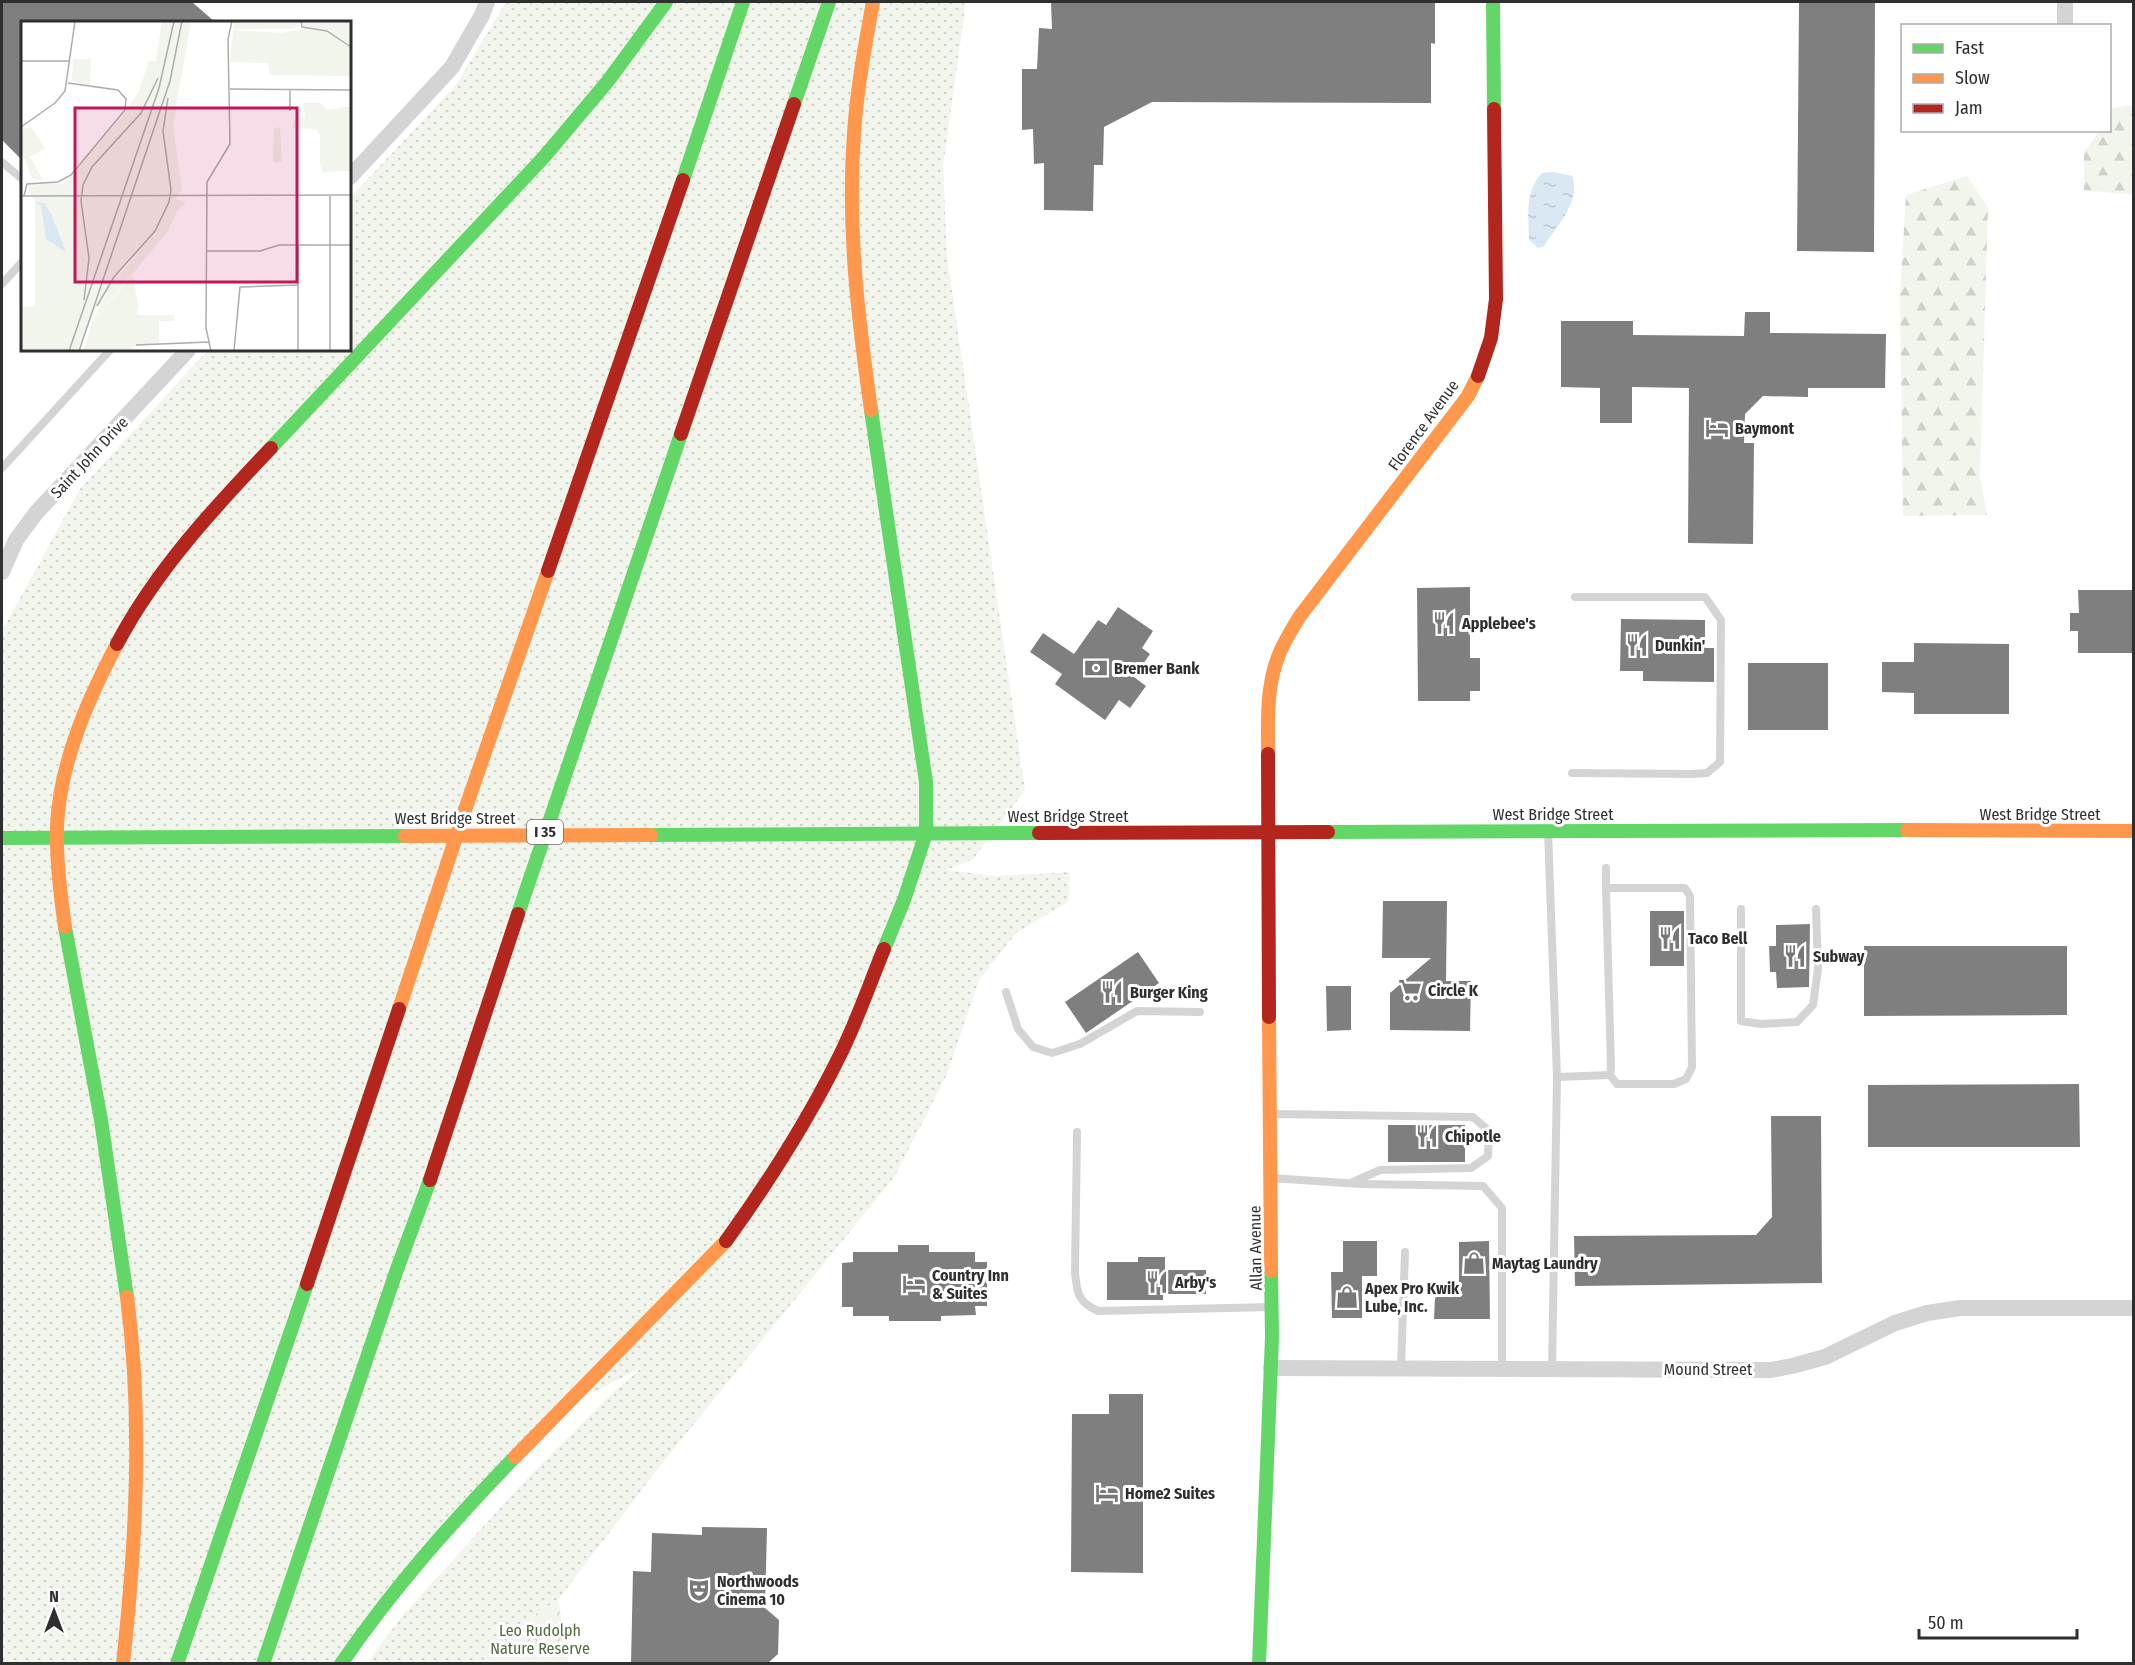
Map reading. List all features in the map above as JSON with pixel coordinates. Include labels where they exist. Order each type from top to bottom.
[{"type":"main road","points":[[123,1664],[132,1580],[136,1501],[137,1431],[133,1354],[126,1287],[107,1158],[58,890],[58,808],[77,736],[120,638],[156,583],[227,495],[513,191],[584,112],[637,45],[666,2]]},
{"type":"main road","points":[[177,1664],[354,1147],[468,801],[743,2]]},
{"type":"main road","name":"I 35","points":[[263,1664],[396,1272],[437,1161],[558,793],[829,2]]},
{"type":"main road","points":[[341,1664],[373,1618],[415,1565],[466,1508],[723,1245],[770,1180],[808,1117],[843,1049],[904,900],[926,833],[926,782],[862,347],[854,277],[851,215],[853,150],[860,80],[873,2]]},
{"type":"main road","name":"Florence Avenue","points":[[1267,833],[1268,707],[1277,659],[1300,616],[1468,396],[1478,378],[1492,340],[1496,299],[1494,2]]},
{"type":"main road","name":"West Bridge Street","points":[[2,837],[638,833],[2133,831]]},
{"type":"main road","name":"Allan Avenue","points":[[1259,1664],[1272,1307],[1267,833]]},
{"type":"street","points":[[351,176],[452,67],[487,2]]},
{"type":"street","points":[[2065,2],[2065,23]]},
{"type":"street","name":"Saint John Drive","points":[[2,572],[16,540],[36,513],[187,351]]},
{"type":"street","name":"Mound Street","points":[[1271,1368],[1771,1370],[1825,1357],[1895,1323],[1927,1313],[1960,1308],[2133,1308]]},
{"type":"lane","points":[[2,162],[21,178]]},
{"type":"lane","points":[[2,284],[21,263]]},
{"type":"lane","points":[[2,468],[109,351]]},
{"type":"lane","points":[[1572,773],[1700,774],[1707,773],[1720,762],[1721,620],[1705,597],[1575,597]]},
{"type":"lane","points":[[1548,831],[1557,1077],[1552,1369]]},
{"type":"lane","points":[[1606,868],[1606,888],[1611,1067],[1610,1075],[1617,1084],[1674,1084],[1686,1079],[1692,1067],[1690,896],[1685,888],[1606,888]]},
{"type":"lane","points":[[1741,909],[1741,1020],[1761,1024],[1797,1022],[1813,1005],[1818,969],[1816,909]]},
{"type":"lane","points":[[1006,992],[1018,1029],[1033,1047],[1052,1053],[1080,1044],[1137,1011],[1200,1012]]},
{"type":"lane","points":[[1557,1077],[1610,1075]]},
{"type":"lane","points":[[1270,1114],[1473,1117],[1489,1131],[1488,1156],[1471,1168],[1380,1170],[1350,1184]]},
{"type":"lane","points":[[1077,1132],[1075,1273],[1082,1302],[1098,1311],[1272,1307]]},
{"type":"lane","points":[[1270,1178],[1350,1184],[1483,1186],[1502,1208],[1502,1369]]},
{"type":"lane","points":[[1401,1368],[1405,1252]]},
{"type":"green space","points":[[506,2],[966,2],[943,166],[947,257],[1025,790],[973,859],[946,870],[995,876],[1070,872],[1069,901],[1016,933],[979,980],[947,1074],[895,1176],[663,1462],[558,1600],[513,1628],[480,1663],[367,1663],[403,1615],[520,1486],[609,1396],[641,1368],[568,1405],[341,1663],[2,1663],[2,631],[80,489],[207,351],[351,351],[351,197],[456,85]]},
{"type":"green space","points":[[2133,105],[2133,195],[2084,190],[2084,153],[2098,132],[2111,132],[2113,108]]},
{"type":"green space","points":[[1967,176],[1988,208],[1980,477],[1987,515],[1903,516],[1900,294],[1906,195]]},
{"type":"green space","name":"Leo Rudolph Nature Reserve","points":[[558,1600],[569,1663],[480,1663],[513,1628]]},
{"type":"water","points":[[1553,172],[1572,176],[1574,194],[1561,222],[1544,246],[1538,248],[1529,240],[1530,196],[1532,188],[1542,173]]},
{"type":"building","points":[[2,2],[192,2],[214,21],[21,21],[21,159],[2,140]]},
{"type":"building","points":[[1051,2],[1435,2],[1435,44],[1431,43],[1431,103],[1152,102],[1104,127],[1103,165],[1094,165],[1093,211],[1044,210],[1044,163],[1034,164],[1033,129],[1022,130],[1022,69],[1037,69],[1039,28],[1052,29]]},
{"type":"building","points":[[1799,2],[1875,2],[1874,252],[1797,251]]},
{"type":"building","name":"Baymont","points":[[1745,312],[1770,312],[1770,333],[1886,334],[1885,388],[1808,388],[1808,397],[1763,396],[1745,414],[1744,443],[1754,443],[1753,544],[1688,543],[1689,388],[1632,387],[1632,423],[1600,423],[1600,388],[1561,387],[1561,321],[1633,321],[1633,335],[1744,336]]},
{"type":"building","name":"Applebee's","points":[[1470,587],[1470,658],[1480,658],[1480,691],[1470,691],[1470,701],[1418,701],[1417,588]]},
{"type":"building","points":[[2078,590],[2133,590],[2133,653],[2078,653],[2078,631],[2070,631],[2070,613],[2079,613]]},
{"type":"building","name":"Bremer Bank","points":[[1118,607],[1153,631],[1142,648],[1150,654],[1134,677],[1146,686],[1130,708],[1119,700],[1105,720],[1055,684],[1062,674],[1030,652],[1043,633],[1074,654],[1098,620],[1106,625]]},
{"type":"building","points":[[1621,619],[1705,620],[1705,648],[1714,648],[1714,682],[1643,681],[1643,671],[1620,671]]},
{"type":"building","points":[[1914,643],[2009,644],[2009,714],[1914,714],[1914,693],[1882,692],[1882,662],[1914,662]]},
{"type":"building","points":[[1748,663],[1828,663],[1828,730],[1748,730]]},
{"type":"building","points":[[1383,901],[1447,901],[1446,981],[1471,981],[1470,1031],[1390,1030],[1390,993],[1431,958],[1382,958]]},
{"type":"building","name":"Taco Bell","points":[[1650,911],[1684,911],[1684,966],[1650,966]]},
{"type":"building","points":[[1810,924],[1809,987],[1777,988],[1776,972],[1770,972],[1769,946],[1776,946],[1776,925]]},
{"type":"building","points":[[1864,946],[2067,946],[2067,1015],[1864,1016]]},
{"type":"building","name":"Burger King","points":[[1138,952],[1159,983],[1086,1033],[1065,1002]]},
{"type":"building","points":[[1326,986],[1351,986],[1351,1030],[1327,1031]]},
{"type":"building","points":[[2079,1084],[2080,1147],[1868,1147],[1868,1085]]},
{"type":"building","points":[[1771,1116],[1821,1116],[1822,1283],[1575,1286],[1574,1236],[1756,1235],[1772,1217]]},
{"type":"building","name":"Chipotle","points":[[1388,1125],[1465,1125],[1465,1162],[1388,1162]]},
{"type":"building","name":"Apex Pro Kwik Lube, Inc.","points":[[1343,1241],[1377,1241],[1377,1276],[1362,1276],[1362,1318],[1332,1318],[1331,1272],[1343,1272]]},
{"type":"building","name":"Maytag Laundry","points":[[1489,1241],[1490,1319],[1434,1319],[1435,1298],[1459,1284],[1459,1242]]},
{"type":"building","name":"Country Inn & Suites","points":[[898,1245],[929,1245],[929,1252],[975,1252],[975,1262],[987,1262],[987,1306],[975,1306],[976,1315],[941,1316],[941,1321],[889,1321],[889,1316],[853,1316],[853,1307],[842,1307],[842,1263],[853,1262],[853,1252],[898,1252]]},
{"type":"building","name":"Arby's","points":[[1138,1257],[1165,1257],[1165,1270],[1206,1270],[1206,1294],[1163,1294],[1163,1300],[1107,1300],[1107,1262],[1138,1262]]},
{"type":"building","name":"Home2 Suites","points":[[1109,1394],[1143,1394],[1143,1573],[1071,1572],[1072,1414],[1109,1414]]},
{"type":"building","name":"Northwoods Cinema 10","points":[[702,1527],[767,1528],[765,1608],[779,1620],[778,1654],[767,1664],[631,1664],[633,1571],[651,1572],[652,1533],[702,1535]]},
{"type":"traffic: fast","points":[[271,448],[544,157],[608,81],[666,2]]},
{"type":"traffic: fast","points":[[683,180],[743,2]]},
{"type":"traffic: fast","points":[[794,104],[829,2]]},
{"type":"traffic: fast","points":[[1493,2],[1494,109]]},
{"type":"traffic: fast","points":[[871,410],[926,782],[926,833],[904,900],[884,949]]},
{"type":"traffic: fast","points":[[518,914],[681,434]]},
{"type":"traffic: fast","points":[[1328,832],[1907,830]]},
{"type":"traffic: fast","points":[[651,835],[1039,833]]},
{"type":"traffic: fast","points":[[2,838],[405,836]]},
{"type":"traffic: fast","points":[[65,927],[101,1120],[127,1297]]},
{"type":"traffic: fast","points":[[263,1664],[396,1272],[430,1180]]},
{"type":"traffic: fast","points":[[1259,1664],[1272,1337],[1271,1271]]},
{"type":"traffic: fast","points":[[177,1664],[307,1284]]},
{"type":"traffic: fast","points":[[341,1664],[381,1609],[424,1557],[515,1457]]},
{"type":"traffic: slow","points":[[871,410],[855,272],[852,168],[855,117],[873,2]]},
{"type":"traffic: slow","points":[[1268,754],[1268,706],[1271,681],[1278,657],[1288,636],[1300,616],[1468,396],[1478,376]]},
{"type":"traffic: slow","points":[[399,1009],[548,571]]},
{"type":"traffic: slow","points":[[65,927],[57,839],[59,802],[77,732],[117,644]]},
{"type":"traffic: slow","points":[[1907,830],[2134,831]]},
{"type":"traffic: slow","points":[[405,836],[651,835]]},
{"type":"traffic: slow","points":[[1269,1017],[1271,1271]]},
{"type":"traffic: slow","points":[[515,1457],[726,1241]]},
{"type":"traffic: slow","points":[[123,1664],[136,1481],[135,1389],[127,1297]]},
{"type":"traffic: jam","points":[[681,434],[794,104]]},
{"type":"traffic: jam","points":[[1478,376],[1491,338],[1496,299],[1494,109]]},
{"type":"traffic: jam","points":[[548,571],[683,180]]},
{"type":"traffic: jam","points":[[117,644],[132,617],[168,565],[228,494],[271,448]]},
{"type":"traffic: jam","points":[[1268,754],[1269,1017]]},
{"type":"traffic: jam","points":[[1039,833],[1328,832]]},
{"type":"traffic: jam","points":[[430,1180],[518,914]]},
{"type":"traffic: jam","points":[[726,1241],[773,1172],[816,1101],[848,1039],[884,949]]},
{"type":"traffic: jam","points":[[307,1284],[399,1009]]},
{"type":"place","name":"Baymont","points":[[1717,428]]},
{"type":"place","name":"Applebee's","points":[[1444,623]]},
{"type":"place","name":"Dunkin'","points":[[1637,645]]},
{"type":"place","name":"Bremer Bank","points":[[1096,668]]},
{"type":"place","name":"Taco Bell","points":[[1670,938]]},
{"type":"place","name":"Subway","points":[[1795,956]]},
{"type":"place","name":"Circle K","points":[[1410,990]]},
{"type":"place","name":"Burger King","points":[[1112,992]]},
{"type":"place","name":"Chipotle","points":[[1427,1136]]},
{"type":"place","name":"Maytag Laundry","points":[[1474,1263]]},
{"type":"place","name":"Arby's","points":[[1157,1282]]},
{"type":"place","name":"Country Inn & Suites","points":[[914,1284]]},
{"type":"place","name":"Apex Pro Kwik Lube, Inc.","points":[[1347,1297]]},
{"type":"place","name":"Home2 Suites","points":[[1107,1493]]},
{"type":"place","name":"Northwoods Cinema 10","points":[[699,1590]]}]
